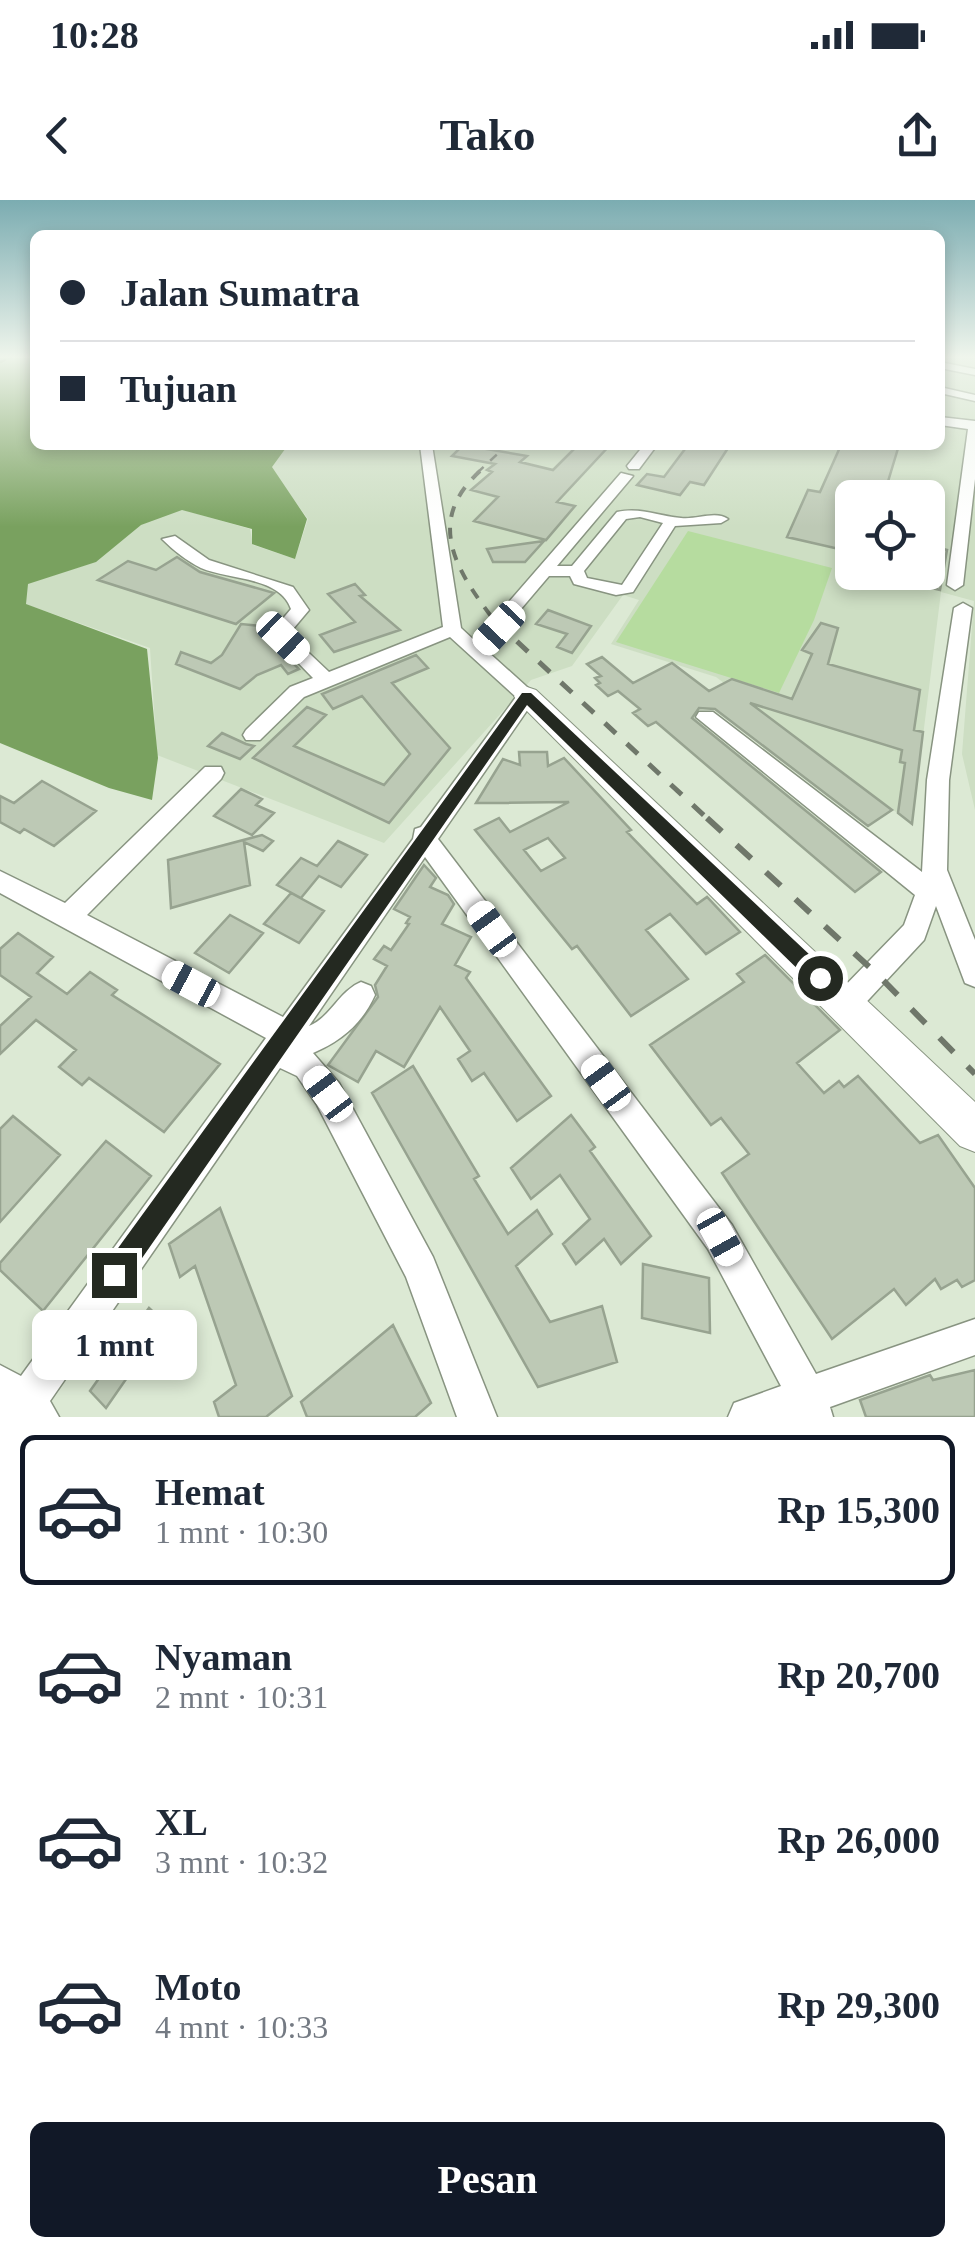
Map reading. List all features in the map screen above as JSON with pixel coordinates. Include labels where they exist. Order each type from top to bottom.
[{"type":"highway","points":[[526,696],[975,1130]]},
{"type":"street","points":[[945,418],[975,416]]},
{"type":"street","points":[[945,419],[975,426],[956,584]]},
{"type":"street","points":[[19,1406],[526,696],[452,630],[427,450]]},
{"type":"street","points":[[478,650],[647,450]]},
{"type":"street","points":[[598,509],[671,521],[722,518]]},
{"type":"street","points":[[576,571],[622,515]]},
{"type":"street","points":[[576,571],[580,580],[616,590],[627,589],[671,521]]},
{"type":"street","points":[[170,539],[204,563],[281,586],[294,594],[300,610],[284,628],[283,638],[326,680]]},
{"type":"street","points":[[546,571],[576,571]]},
{"type":"street","points":[[847,1003],[915,932],[931,881],[938,780],[963,608]]},
{"type":"street","points":[[252,735],[296,692],[452,630]]},
{"type":"street","points":[[706,717],[931,881],[975,974]]},
{"type":"street","points":[[68,918],[213,772]]},
{"type":"street","points":[[424,836],[720,1237],[810,1406]]},
{"type":"street","points":[[0,881],[279,1042],[307,1066],[328,1094],[421,1269],[476,1417]]},
{"type":"street","points":[[279,1042],[307,1043],[322,1038],[361,995]]},
{"type":"street","points":[[748,1417],[810,1406],[975,1336]]},
{"type":"shaded area","points":[[0,414],[30,414],[30,450],[284,450],[272,467],[307,519],[295,559],[252,544],[252,529],[182,510],[141,525],[96,562],[28,584],[26,604],[147,649],[158,758],[152,800],[109,788],[0,743]]},
{"type":"shaded area","points":[[945,414],[975,414],[975,810],[962,754],[974,601],[941,592],[912,824],[716,677],[611,644],[639,600],[623,595],[572,666],[531,680],[384,843],[157,755],[150,648],[25,604],[26,584],[95,562],[138,526],[180,509],[250,529],[253,545],[295,559],[308,519],[270,467],[284,450],[945,450]]},
{"type":"shaded area","points":[[688,531],[832,568],[814,620],[779,693],[616,642]]},
{"type":"building","points":[[458,450],[492,450],[527,456],[520,462],[553,470],[573,450],[605,450],[557,502],[575,506],[546,540],[474,521],[498,497],[471,490],[492,472],[487,470],[495,464],[452,456]]},
{"type":"building","points":[[684,450],[727,450],[704,485],[690,482],[680,495],[637,485],[647,474],[664,477]]},
{"type":"building","points":[[839,450],[897,450],[888,480],[835,480],[835,548],[787,537],[808,490],[820,492]]},
{"type":"building","points":[[544,541],[525,562],[493,562],[487,549]]},
{"type":"building","points":[[177,557],[200,572],[274,593],[236,624],[98,580],[128,561],[156,570]]},
{"type":"building","points":[[355,584],[365,595],[360,596],[400,630],[334,652],[320,635],[355,622],[328,594]]},
{"type":"building","points":[[548,610],[591,626],[572,653],[557,647],[567,634],[536,624]]},
{"type":"building","points":[[821,623],[838,628],[828,664],[920,690],[914,730],[923,732],[912,824],[898,813],[905,763],[900,762],[902,750],[750,703],[892,810],[868,826],[715,709],[699,708],[692,718],[881,872],[855,892],[656,722],[648,726],[633,713],[640,709],[618,691],[608,696],[596,685],[600,683],[595,678],[601,676],[587,664],[602,657],[633,683],[672,663],[709,691],[732,679],[792,699],[812,654],[802,650]]},
{"type":"building","points":[[241,624],[271,627],[271,641],[299,669],[288,674],[281,665],[257,675],[240,689],[176,664],[181,652],[211,663],[222,655]]},
{"type":"building","points":[[416,655],[428,668],[392,683],[450,748],[389,823],[253,758],[307,707],[326,715],[294,746],[384,785],[410,754],[362,696],[333,709],[322,694]]},
{"type":"building","points":[[222,733],[254,746],[240,759],[208,746]]},
{"type":"building","points":[[519,752],[547,752],[548,766],[564,758],[631,830],[627,832],[697,904],[707,897],[740,932],[706,954],[670,914],[646,930],[688,979],[631,1016],[577,946],[572,949],[475,830],[499,818],[510,832],[569,802],[476,803],[503,759],[520,765]],"holes":[[[548,838],[565,858],[541,871],[524,850]]]},
{"type":"building","points":[[42,781],[96,811],[54,846],[24,829],[20,833],[0,822],[0,796],[14,803]]},
{"type":"building","points":[[241,789],[262,799],[256,805],[274,813],[252,835],[214,816]]},
{"type":"building","points":[[262,835],[273,841],[263,851],[244,842],[250,885],[171,908],[168,860]]},
{"type":"building","points":[[338,841],[367,855],[341,887],[319,876],[301,898],[277,885],[301,858],[317,866]]},
{"type":"building","points":[[424,865],[436,878],[430,887],[448,895],[454,904],[442,924],[471,937],[455,965],[470,972],[466,978],[551,1096],[517,1121],[484,1073],[472,1081],[458,1059],[470,1051],[440,1007],[404,1067],[376,1051],[358,1082],[328,1065],[378,997],[375,985],[387,966],[374,959],[384,946],[391,950],[409,924],[406,923],[410,917],[394,909]]},
{"type":"building","points":[[291,893],[324,911],[299,943],[264,924]]},
{"type":"building","points":[[230,915],[263,933],[229,973],[195,953]]},
{"type":"building","points":[[18,933],[53,957],[37,973],[67,994],[90,972],[117,990],[112,995],[220,1064],[164,1132],[89,1078],[82,1085],[59,1067],[76,1050],[36,1020],[0,1054],[0,1026],[31,997],[0,975],[0,949]]},
{"type":"building","points":[[765,955],[840,1030],[797,1063],[824,1093],[839,1081],[844,1087],[858,1076],[920,1143],[938,1135],[975,1188],[975,1280],[962,1287],[957,1280],[941,1289],[935,1279],[906,1305],[894,1289],[832,1339],[722,1173],[749,1154],[721,1118],[711,1125],[650,1045],[744,982],[737,974]]},
{"type":"building","points":[[413,1066],[479,1176],[474,1179],[508,1234],[537,1210],[552,1234],[516,1266],[550,1322],[602,1306],[617,1362],[538,1387],[372,1093]]},
{"type":"building","points":[[571,1115],[595,1147],[590,1151],[651,1236],[621,1264],[604,1239],[576,1264],[563,1244],[590,1219],[560,1175],[531,1199],[511,1168]]},
{"type":"building","points":[[13,1116],[60,1155],[0,1222],[0,1129]]},
{"type":"building","points":[[106,1141],[151,1176],[43,1311],[0,1270],[0,1263]]},
{"type":"building","points":[[220,1208],[292,1396],[266,1417],[219,1417],[214,1402],[236,1385],[195,1266],[180,1277],[169,1244]]},
{"type":"building","points":[[643,1264],[709,1278],[710,1333],[642,1318]]},
{"type":"building","points":[[149,1308],[165,1323],[106,1408],[90,1391]]},
{"type":"building","points":[[393,1325],[431,1403],[415,1417],[307,1417],[301,1402]]},
{"type":"building","points":[[975,1370],[975,1417],[866,1417],[860,1400],[930,1375],[933,1380]]},
{"type":"railway","points":[[477,473],[502,450]]},
{"type":"railway","points":[[480,471],[463,490],[453,510],[452,548],[470,586],[497,624]]},
{"type":"railway","points":[[495,621],[710,821]]},
{"type":"railway","points":[[707,818],[878,975],[975,1074]]},
{"type":"route","points":[[114,1275],[526,696],[820,978]]}]
